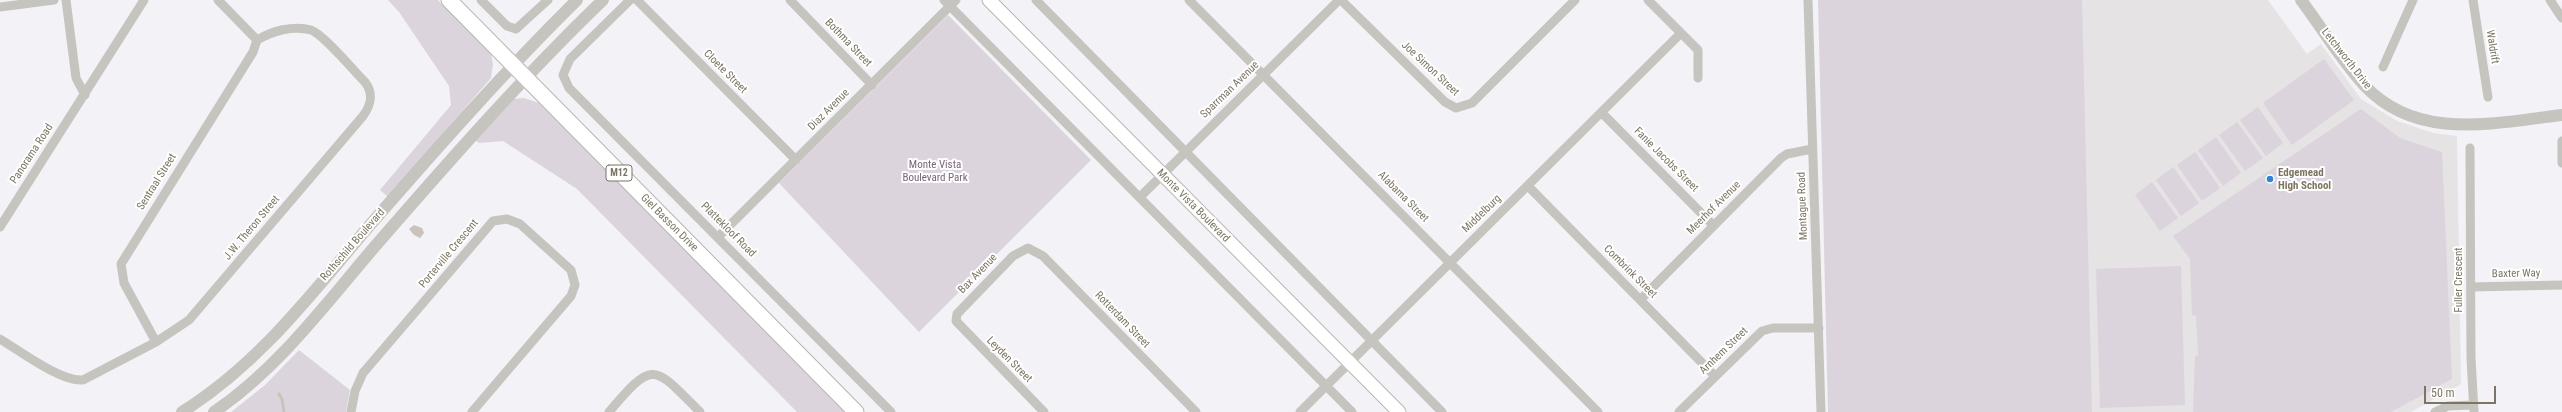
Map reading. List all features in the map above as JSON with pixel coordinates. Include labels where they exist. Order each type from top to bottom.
[{"type":"main road","name":"Giel Basson Drive","points":[[449,0],[524,78],[856,412]]},
{"type":"main road","name":"Monte Vista Boulevard","points":[[989,0],[1399,412]]},
{"type":"street","points":[[0,7],[54,0]]},
{"type":"street","points":[[66,0],[76,78],[85,95]]},
{"type":"street","name":"Panorama Road","points":[[0,226],[85,95],[144,0]]},
{"type":"street","points":[[218,0],[257,40]]},
{"type":"street","points":[[481,0],[507,26],[516,29],[538,11],[548,0]]},
{"type":"street","points":[[537,0],[538,11]]},
{"type":"street","name":"Rothschild Boulevard","points":[[182,412],[228,380],[270,342],[512,65],[577,0]]},
{"type":"street","name":"Rothschild Boulevard","points":[[214,412],[244,389],[284,351],[491,112],[603,0]]},
{"type":"street","name":"Plattekloof Road","points":[[630,0],[570,59],[563,75],[569,88],[892,412]]},
{"type":"street","name":"Cloete Street","points":[[637,0],[796,160]]},
{"type":"street","name":"Bothma Street","points":[[790,0],[872,85]]},
{"type":"street","points":[[1036,0],[1442,412]]},
{"type":"street","name":"Alabama Street","points":[[1189,0],[1451,262],[1598,412]]},
{"type":"street","name":"Sparrman Avenue","points":[[1140,197],[1263,74],[1340,0]]},
{"type":"street","name":"Joe Simon Street","points":[[1340,0],[1445,102],[1456,108],[1472,102],[1576,0]]},
{"type":"street","points":[[1648,0],[1698,50],[1698,78]]},
{"type":"street","name":"Montague Road","points":[[1808,0],[1821,412]]},
{"type":"street","name":"Letchworth Drive","points":[[2301,0],[2365,86],[2402,113],[2431,123],[2458,126],[2562,115]]},
{"type":"street","points":[[2383,67],[2413,0]]},
{"type":"street","name":"Waldrift","points":[[2473,0],[2488,97]]},
{"type":"street","points":[[2550,0],[2562,18]]},
{"type":"street","points":[[950,2],[1352,412]]},
{"type":"street","name":"Diaz Avenue","points":[[718,237],[872,85],[950,2]]},
{"type":"street","name":"J.W. Theron Street","points":[[0,339],[64,376],[76,380],[89,378],[156,342],[189,320],[362,116],[370,102],[370,90],[365,82],[315,33],[301,29],[284,30],[270,32],[257,40]]},
{"type":"street","name":"Middelburg","points":[[1300,412],[1681,33]]},
{"type":"street","name":"Sentraal Street","points":[[156,342],[124,283],[120,264],[253,52],[257,40]]},
{"type":"street","name":"Fanie Jacobs Street","points":[[1602,113],[1713,225]]},
{"type":"street","points":[[2562,141],[2562,163]]},
{"type":"street","name":"Fuller Crescent","points":[[2470,148],[2474,409]]},
{"type":"street","name":"Meerhof Avenue","points":[[1641,299],[1781,158],[1787,154],[1812,149]]},
{"type":"street","name":"Combrink Street","points":[[1528,186],[1641,299],[1715,376]]},
{"type":"street","name":"Porterville Crescent","points":[[351,412],[355,391],[363,373],[493,221],[506,218],[520,224],[572,270],[576,285],[571,296],[472,412]]},
{"type":"street","name":"Bax Avenue","points":[[958,325],[956,314],[1013,256],[1028,248]]},
{"type":"street","name":"Rotterdam Street","points":[[1028,248],[1043,256],[1196,412]]},
{"type":"street","name":"Baxter Way","points":[[2471,287],[2562,285]]},
{"type":"street","name":"Leyden Street","points":[[958,325],[1044,412]]},
{"type":"street","name":"Arnhem Street","points":[[1680,412],[1715,376],[1762,332],[1773,328],[1819,328]]},
{"type":"street","points":[[610,412],[640,377],[651,373],[662,376],[700,412]]},
{"type":"street","points":[[2435,412],[2448,406],[2474,409]]},
{"type":"shaded area","name":"Edgemead High School","points":[[2081,0],[2268,0],[2307,54],[2321,44],[2361,99],[2397,121],[2433,133],[2457,136],[2461,384],[2411,412],[2090,412]]},
{"type":"shaded area","points":[[414,225],[422,228],[424,233],[420,238],[414,235],[409,229]]},
{"type":"green space","points":[[388,0],[438,0],[491,54],[493,64],[491,78],[388,197],[380,190],[451,105],[449,86],[399,12]]},
{"type":"green space","points":[[1818,0],[2082,0],[2092,412],[1828,412]]},
{"type":"green space","name":"Monte Vista Boulevard Park","points":[[948,15],[1091,160],[919,332],[779,183]]},
{"type":"green space","points":[[2324,59],[2354,100],[2292,145],[2263,103]]},
{"type":"green space","points":[[524,98],[539,103],[846,412],[797,412],[577,189],[503,141],[479,143],[474,139],[513,99]]},
{"type":"green space","points":[[2258,107],[2283,143],[2266,156],[2240,120]]},
{"type":"green space","points":[[2361,109],[2400,138],[2442,152],[2452,379],[2391,412],[2193,412],[2195,356],[2198,355],[2196,316],[2192,315],[2190,259],[2173,236]]},
{"type":"green space","points":[[2237,122],[2263,158],[2245,171],[2219,135]]},
{"type":"green space","points":[[2216,137],[2241,173],[2223,186],[2198,150]]},
{"type":"green space","points":[[2195,152],[2220,188],[2202,201],[2177,165]]},
{"type":"green space","points":[[2173,167],[2199,203],[2181,216],[2156,180]]},
{"type":"green space","points":[[2152,182],[2178,218],[2160,231],[2135,195]]},
{"type":"green space","points":[[2181,266],[2185,405],[2100,408],[2096,269]]},
{"type":"green space","points":[[299,350],[350,390],[346,412],[231,412],[265,385]]},
{"type":"waterway","points":[[279,394],[282,399],[284,412]]},
{"type":"place","name":"Edgemead High School","points":[[2270,179]]}]
